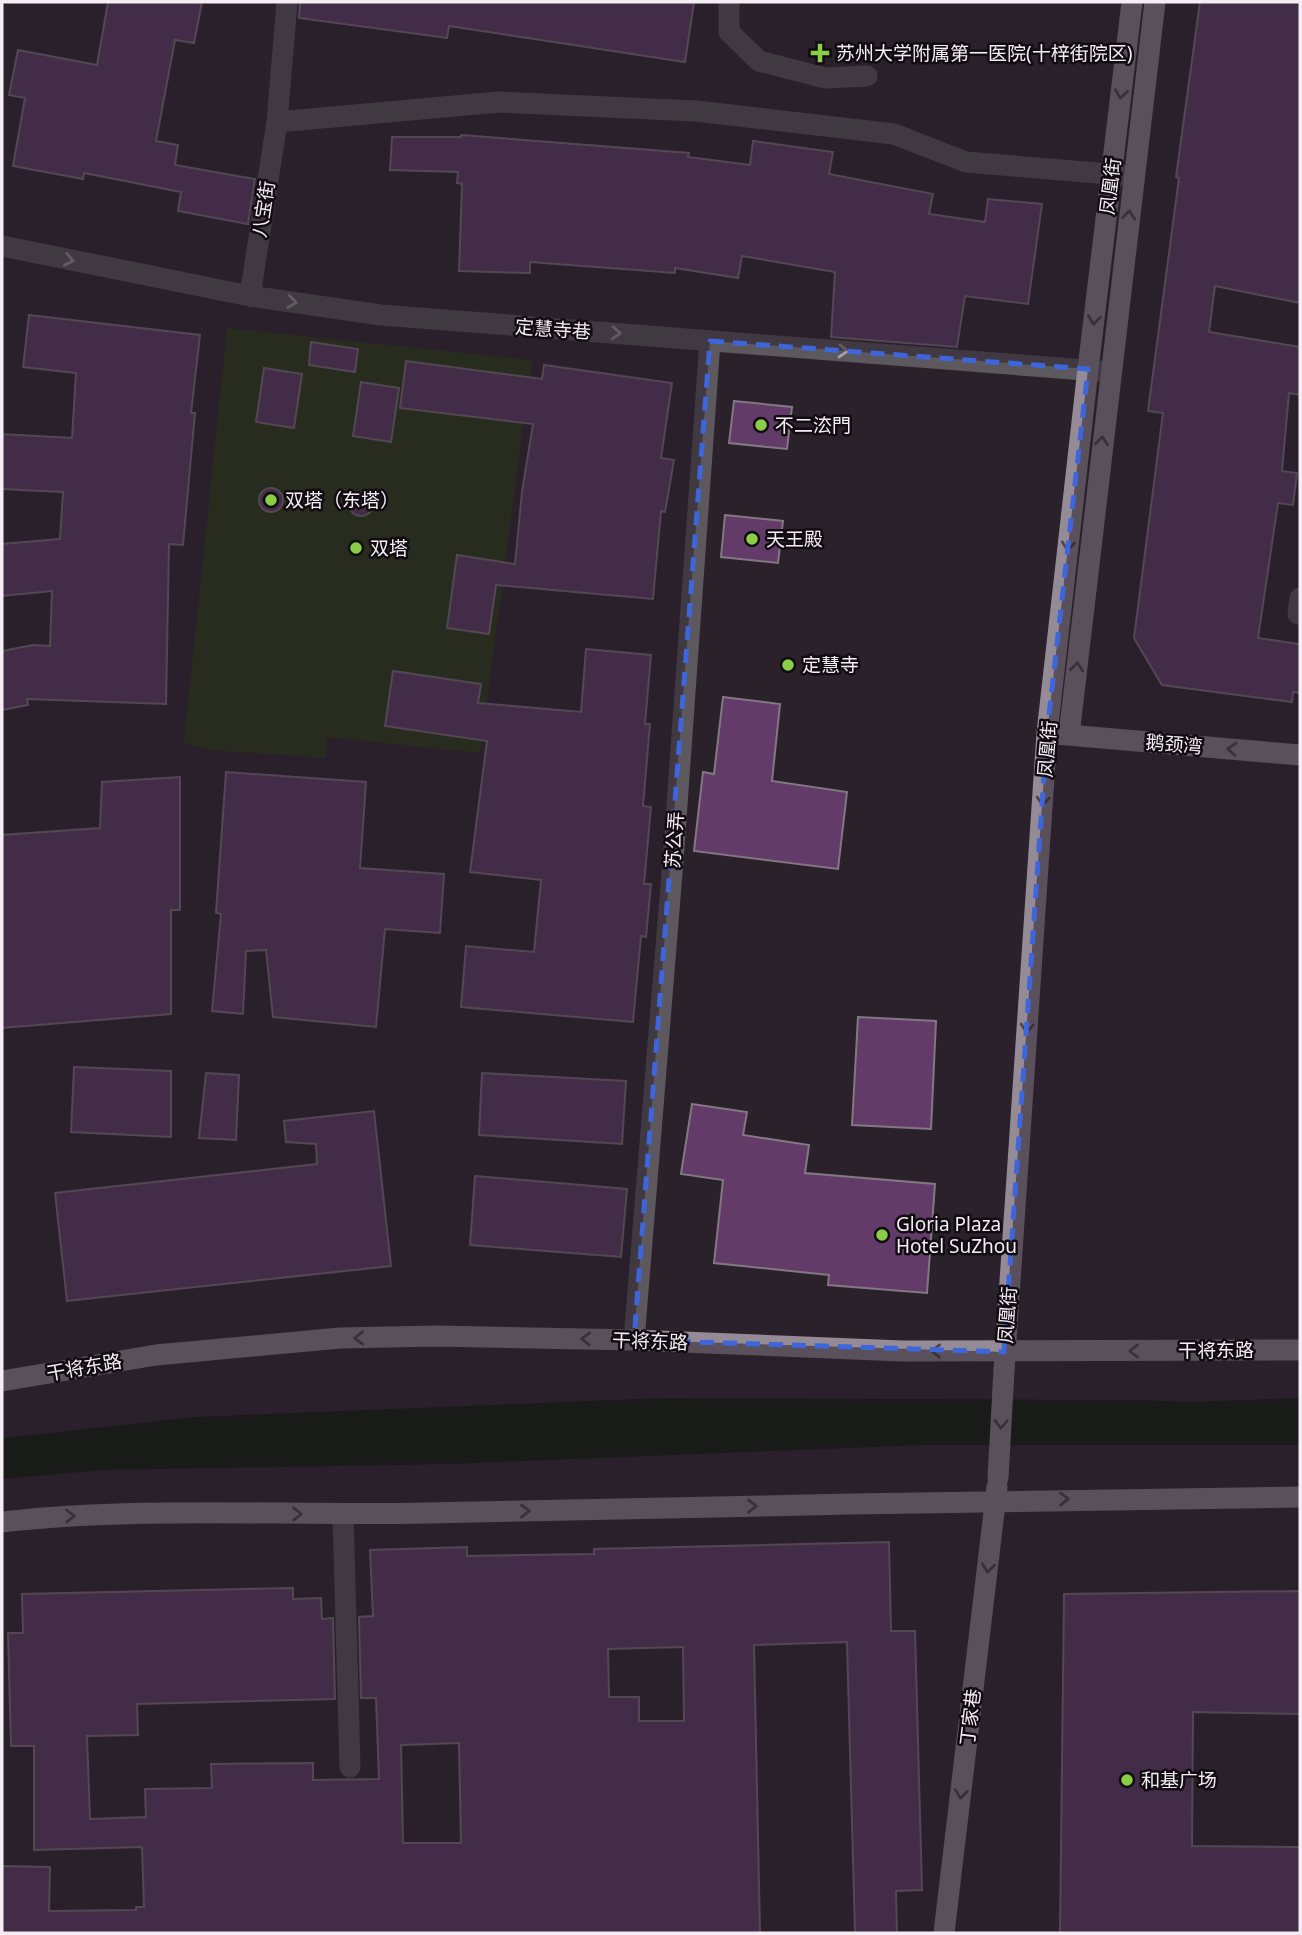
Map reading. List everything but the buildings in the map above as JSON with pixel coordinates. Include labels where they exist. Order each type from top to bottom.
[{"type":"main road","name":"凤凰街","points":[[996,1500],[1047,733],[1132,2]]},
{"type":"main road","name":"凤凰街","points":[[1069,735],[1155,2]]},
{"type":"main road","name":"鹅颈湾","points":[[1047,733],[1300,755]]},
{"type":"main road","name":"干将东路","points":[[2,1381],[156,1354],[340,1338],[437,1336],[634,1340],[902,1350],[1004,1361],[1300,1350]]},
{"type":"main road","points":[[2,1522],[75,1516],[343,1514],[996,1500],[1300,1497]]},
{"type":"main road","name":"丁家巷","points":[[944,1933],[996,1500]]},
{"type":"street","name":"八宝街","points":[[250,296],[277,122],[288,2]]},
{"type":"street","points":[[729,2],[729,32],[759,61],[825,78],[867,76]]},
{"type":"street","points":[[277,122],[499,102],[696,111],[894,134],[966,162],[1133,176]]},
{"type":"street","name":"定慧寺巷","points":[[2,246],[250,296],[381,315],[1110,372]]},
{"type":"street","name":"苏公弄","points":[[634,1340],[675,833],[710,341]]},
{"type":"street","points":[[1300,598],[1300,614]]},
{"type":"street","points":[[343,1514],[350,1767]]},
{"type":"highlighted area","points":[[710,341],[1088,369],[1047,733],[1004,1352],[634,1340]]},
{"type":"green space","name":"双塔","points":[[227,328],[532,360],[480,753],[327,737],[326,758],[210,750],[184,743]]},
{"type":"shaded area","points":[[664,1398],[1187,1402],[1300,1398],[1300,1445],[922,1445],[451,1464],[104,1470],[2,1479],[2,1438],[194,1417]]},
{"type":"place","name":"苏州大学附属第一医院(十梓街院区)","points":[[820,53]]},
{"type":"place","name":"不二㳒門","points":[[761,425]]},
{"type":"place","name":"双塔（东塔）","points":[[271,500]]},
{"type":"place","name":"天王殿","points":[[752,539]]},
{"type":"place","name":"双塔","points":[[356,548]]},
{"type":"place","name":"定慧寺","points":[[788,665]]},
{"type":"place","name":"Gloria Plaza Hotel SuZhou","points":[[882,1235]]},
{"type":"place","name":"和基广场","points":[[1127,1780]]}]
